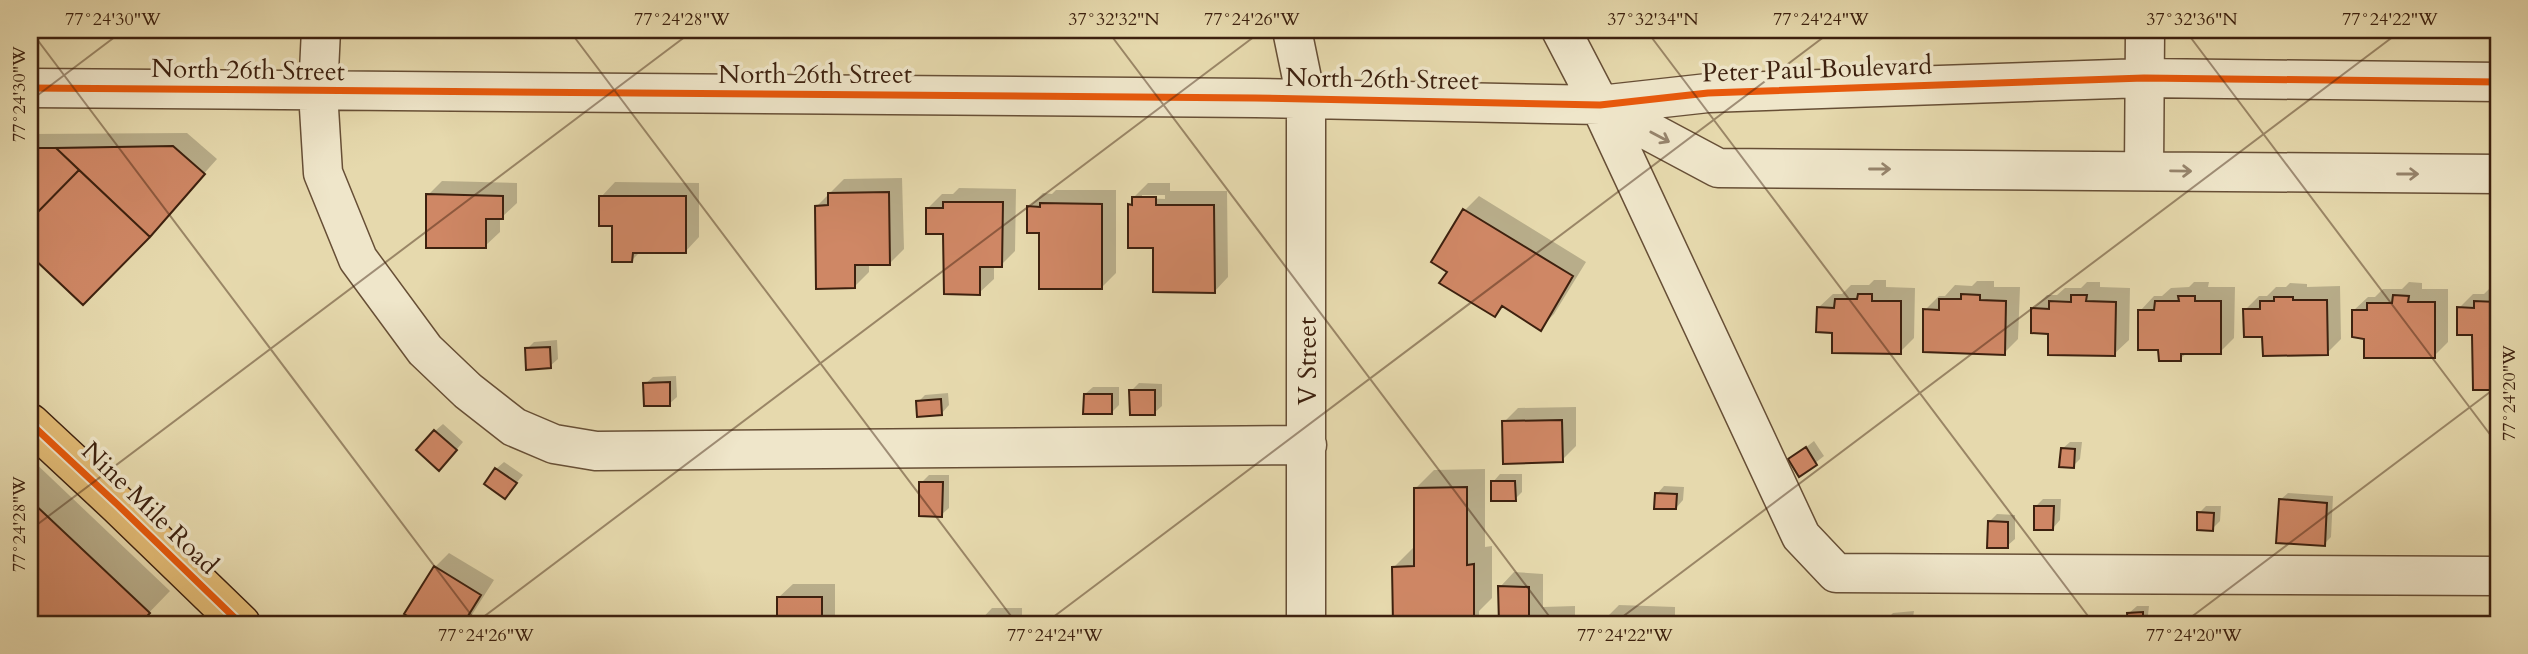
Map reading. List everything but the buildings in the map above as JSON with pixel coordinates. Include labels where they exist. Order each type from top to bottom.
[{"type":"main road","name":"Nine Mile Road","points":[[30,424],[241,624]]},
{"type":"street","points":[[321,30],[318,92],[323,173],[358,258],[425,350],[468,391],[514,427],[554,444],[596,451],[1307,445]]},
{"type":"street","name":"V Street","points":[[1292,30],[1306,99],[1306,624]]},
{"type":"street","points":[[1561,30],[1600,105],[1801,537],[1836,573],[2498,576]]},
{"type":"street","points":[[2144,171],[2145,30]]},
{"type":"street","name":"Peter Paul Boulevard","points":[[1600,105],[1707,93],[2144,78],[2498,82]]},
{"type":"street","name":"North 26th Street","points":[[30,88],[1306,99],[1600,105]]},
{"type":"street","points":[[1600,105],[1718,168],[2498,174]]},
{"type":"cycle path","points":[[30,88],[1255,98],[1600,105],[1708,93],[2144,78],[2498,82]]},
{"type":"cycle path","points":[[30,423],[241,624]]}]
